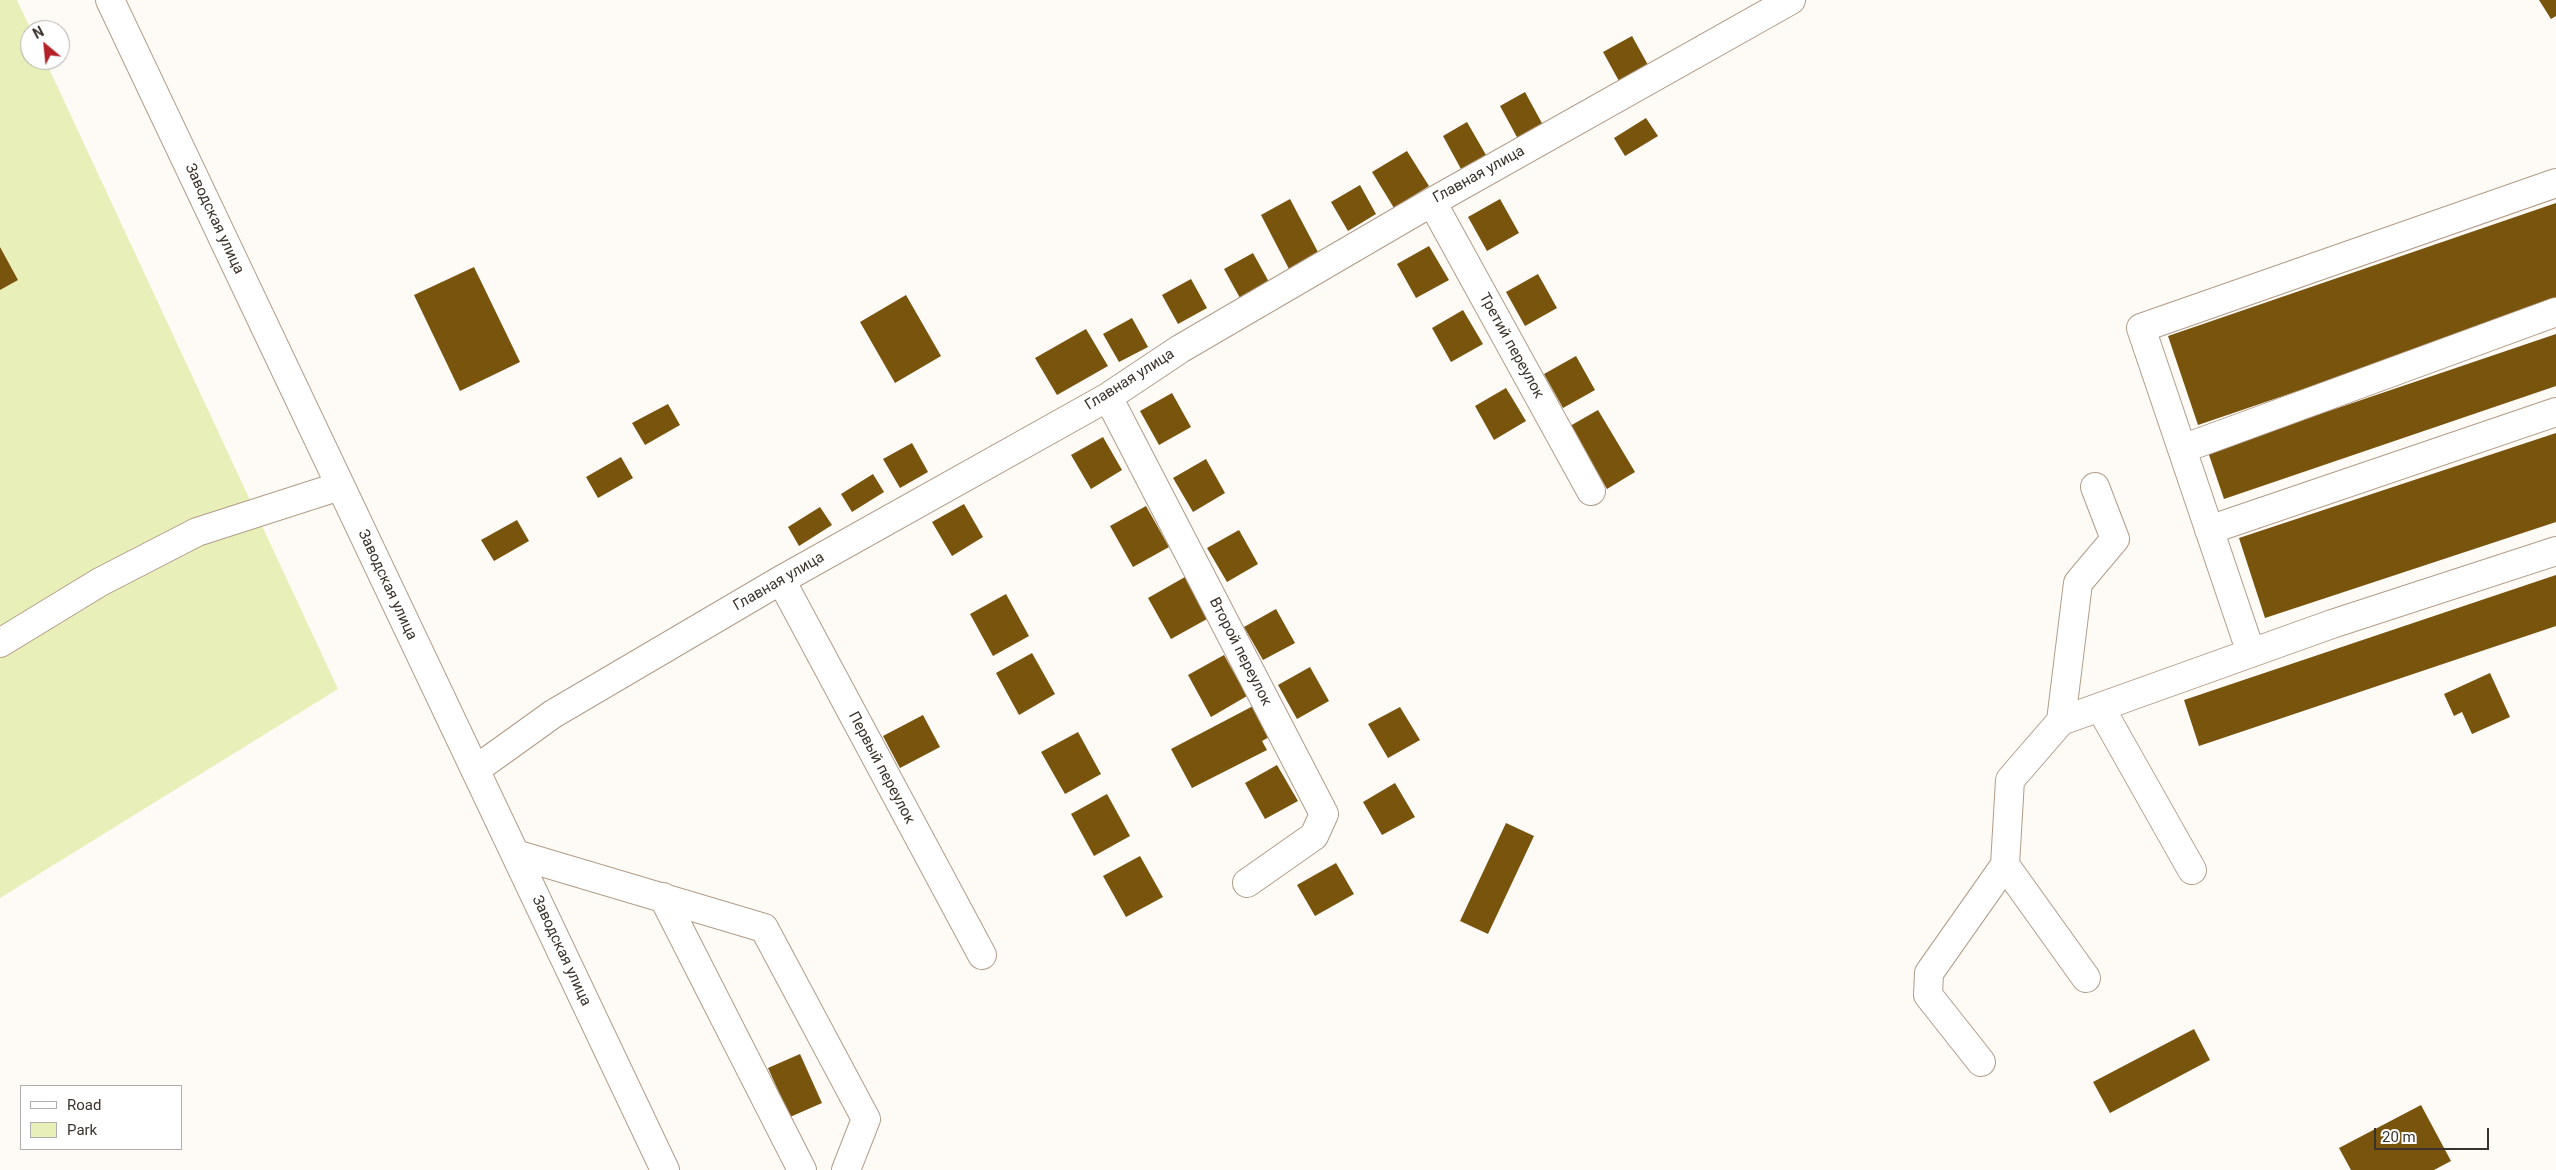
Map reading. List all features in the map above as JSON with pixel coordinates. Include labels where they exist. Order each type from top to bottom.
[{"type":"street","name":"Заводская улица","points":[[110,0],[664,1170]]},
{"type":"street","name":"Главная улица","points":[[475,770],[553,714],[780,580],[1108,397],[1180,349],[1432,202],[1791,0]]},
{"type":"street","points":[[2251,653],[2141,328],[2556,183]]},
{"type":"street","name":"Третий переулок","points":[[1432,202],[1591,491]]},
{"type":"street","points":[[2182,449],[2556,312]]},
{"type":"street","name":"Второй переулок","points":[[1108,397],[1324,814],[1314,836],[1247,883]]},
{"type":"street","points":[[2210,530],[2556,412]]},
{"type":"street","points":[[0,643],[100,582],[197,532],[340,486]]},
{"type":"street","points":[[2061,721],[2078,583],[2115,539],[2095,487]]},
{"type":"street","points":[[1981,1062],[1928,996],[1929,973],[2005,866],[2010,780],[2061,721],[2342,620],[2556,551]]},
{"type":"street","name":"Первый переулок","points":[[780,580],[982,955]]},
{"type":"street","points":[[2100,707],[2192,870]]},
{"type":"street","points":[[515,854],[764,928],[866,1119],[846,1170]]},
{"type":"street","points":[[2005,866],[2086,978]]},
{"type":"street","points":[[663,897],[802,1170]]},
{"type":"green space","points":[[0,0],[17,0],[26,20],[20,20],[20,70],[50,70],[338,689],[0,898]]},
{"type":"building","points":[[2539,0],[2556,0],[2556,16],[2551,19]]},
{"type":"building","points":[[1632,36],[1648,65],[1619,81],[1603,52]]},
{"type":"building","points":[[1525,92],[1543,125],[1518,139],[1500,106]]},
{"type":"building","points":[[1646,118],[1658,136],[1625,156],[1614,138]]},
{"type":"building","points":[[1467,122],[1486,155],[1461,169],[1443,136]]},
{"type":"building","points":[[1407,151],[1429,186],[1394,208],[1372,172]]},
{"type":"building","points":[[1360,185],[1376,214],[1348,231],[1331,202]]},
{"type":"building","points":[[1290,199],[1319,254],[1289,269],[1261,215]]},
{"type":"building","points":[[1500,199],[1519,233],[1487,251],[1468,217]]},
{"type":"building","points":[[2556,203],[2556,303],[2198,425],[2168,336]]},
{"type":"building","points":[[1429,246],[1449,280],[1416,298],[1397,264]]},
{"type":"building","points":[[0,247],[18,280],[0,290]]},
{"type":"building","points":[[1253,253],[1269,282],[1240,298],[1224,269]]},
{"type":"building","points":[[474,267],[520,362],[460,391],[414,295]]},
{"type":"building","points":[[1538,274],[1557,308],[1525,326],[1506,292]]},
{"type":"building","points":[[1191,279],[1207,308],[1178,324],[1162,295]]},
{"type":"building","points":[[906,295],[941,356],[895,383],[860,322]]},
{"type":"building","points":[[1463,310],[1483,344],[1451,362],[1432,328]]},
{"type":"building","points":[[1132,318],[1148,347],[1119,362],[1103,334]]},
{"type":"building","points":[[1086,329],[1108,366],[1057,395],[1035,358]]},
{"type":"building","points":[[2556,334],[2556,386],[2224,499],[2208,452]]},
{"type":"building","points":[[1576,356],[1595,390],[1563,408],[1544,374]]},
{"type":"building","points":[[1506,388],[1526,421],[1494,440],[1475,406]]},
{"type":"building","points":[[1172,393],[1191,427],[1159,445],[1140,411]]},
{"type":"building","points":[[668,404],[680,425],[645,445],[632,423]]},
{"type":"building","points":[[1598,410],[1635,472],[1607,489],[1570,426]]},
{"type":"building","points":[[2556,433],[2556,522],[2265,618],[2239,538]]},
{"type":"building","points":[[1103,437],[1122,470],[1091,489],[1071,455]]},
{"type":"building","points":[[912,443],[928,472],[900,488],[883,459]]},
{"type":"building","points":[[621,457],[633,478],[598,498],[586,477]]},
{"type":"building","points":[[1206,459],[1225,493],[1193,512],[1173,478]]},
{"type":"building","points":[[873,474],[884,492],[852,512],[841,494]]},
{"type":"building","points":[[964,504],[983,537],[952,556],[932,522]]},
{"type":"building","points":[[1146,506],[1169,547],[1133,567],[1110,526]]},
{"type":"building","points":[[820,507],[832,525],[799,546],[788,527]]},
{"type":"building","points":[[517,520],[529,541],[494,561],[481,540]]},
{"type":"building","points":[[1239,530],[1258,564],[1227,582],[1207,548]]},
{"type":"building","points":[[2556,575],[2556,626],[2199,746],[2184,700]]},
{"type":"building","points":[[1185,577],[1207,619],[1171,639],[1148,598]]},
{"type":"building","points":[[1006,594],[1029,636],[993,656],[970,614]]},
{"type":"building","points":[[1276,609],[1295,643],[1263,660],[1244,627]]},
{"type":"building","points":[[1032,653],[1055,694],[1019,715],[996,673]]},
{"type":"building","points":[[1224,655],[1247,696],[1211,717],[1188,675]]},
{"type":"building","points":[[1310,667],[1329,701],[1297,719],[1278,685]]},
{"type":"building","points":[[2490,673],[2510,717],[2472,734],[2462,712],[2454,716],[2444,694]]},
{"type":"building","points":[[1255,705],[1271,736],[1262,741],[1267,750],[1192,788],[1171,749]]},
{"type":"building","points":[[1400,707],[1420,740],[1388,758],[1368,724]]},
{"type":"building","points":[[923,715],[940,747],[900,768],[883,736]]},
{"type":"building","points":[[1078,732],[1101,774],[1065,794],[1041,752]]},
{"type":"building","points":[[1277,765],[1298,801],[1265,819],[1245,783]]},
{"type":"building","points":[[1395,783],[1415,817],[1382,835],[1363,802]]},
{"type":"building","points":[[1107,794],[1130,836],[1094,856],[1071,814]]},
{"type":"building","points":[[1506,823],[1534,836],[1488,934],[1460,921]]},
{"type":"building","points":[[1140,856],[1163,897],[1126,917],[1103,876]]},
{"type":"building","points":[[1336,863],[1354,894],[1315,916],[1297,885]]},
{"type":"building","points":[[2194,1029],[2210,1060],[2110,1113],[2093,1082]]},
{"type":"building","points":[[800,1054],[822,1103],[790,1117],[768,1068]]},
{"type":"building","points":[[2421,1105],[2451,1161],[2434,1170],[2351,1170],[2339,1148]]}]
